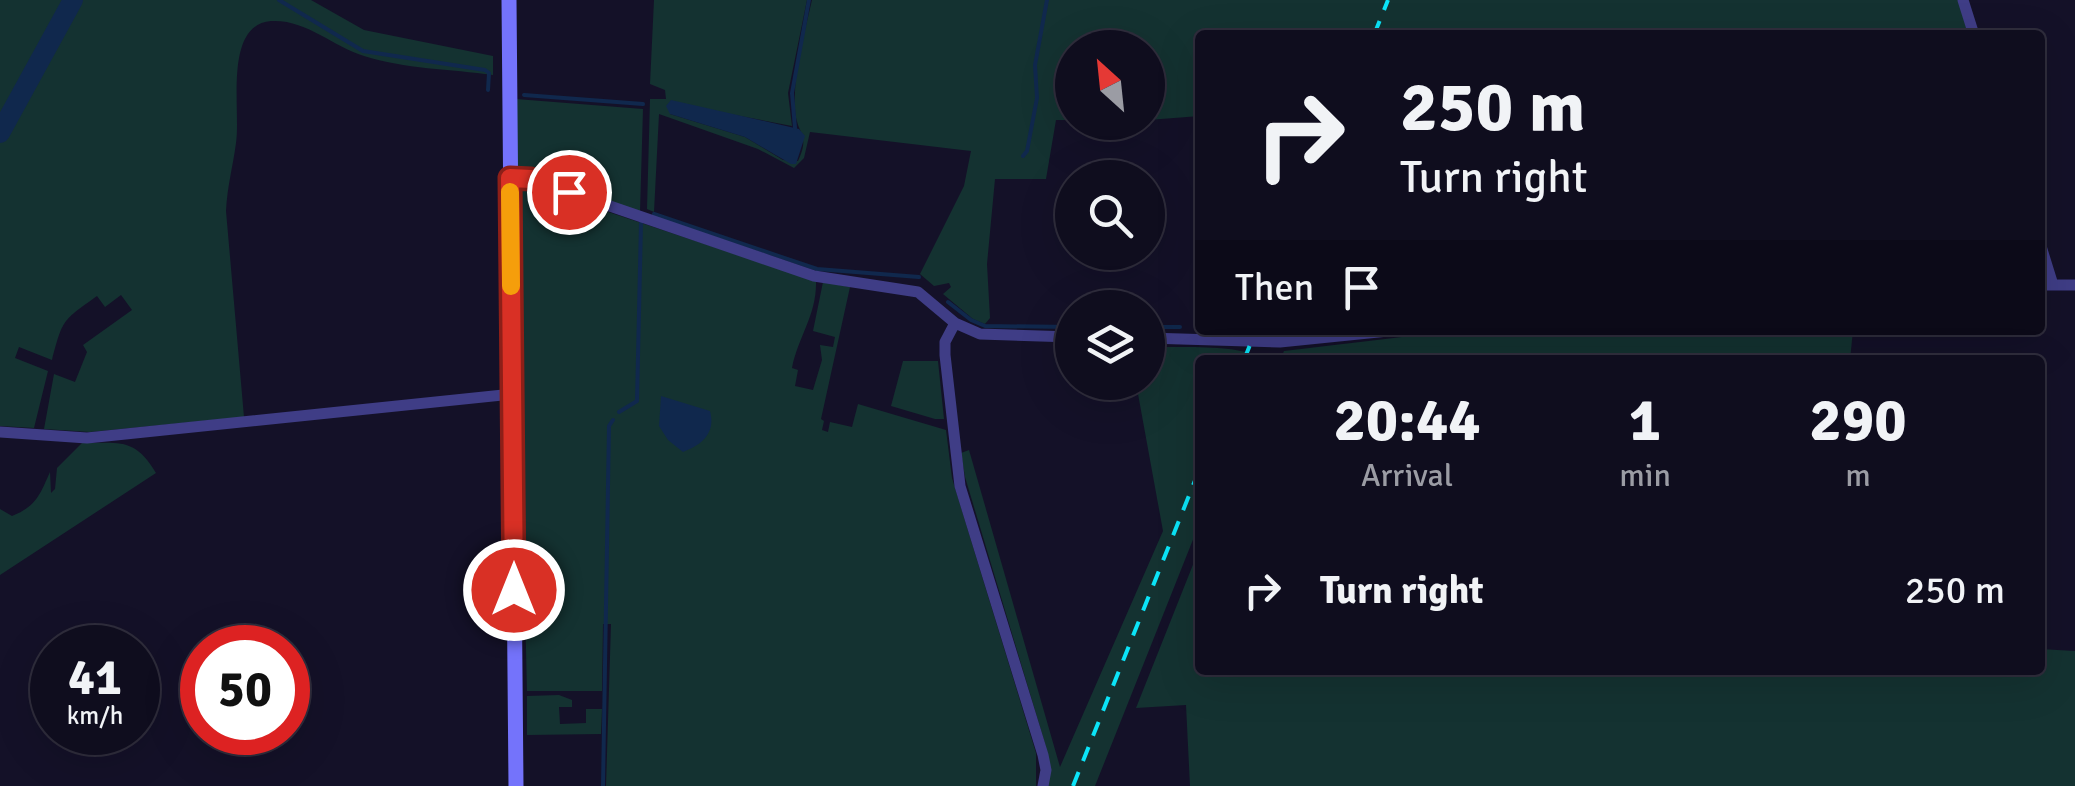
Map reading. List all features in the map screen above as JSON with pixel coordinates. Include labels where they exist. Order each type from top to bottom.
[{"type":"main road","points":[[509,0],[516,786]]},
{"type":"street","points":[[1963,0],[1972,30]]},
{"type":"street","points":[[510,178],[531,179],[814,276],[906,288],[932,301],[955,322],[980,334],[1055,336]]},
{"type":"street","points":[[2046,285],[2075,285]]},
{"type":"street","points":[[955,322],[945,342],[945,355],[960,486],[1043,754],[1043,786]]},
{"type":"street","points":[[1165,339],[1280,342],[1349,335]]},
{"type":"street","points":[[0,432],[88,438],[512,394]]},
{"type":"green space","points":[[0,0],[70,0],[0,127]]},
{"type":"green space","points":[[76,0],[311,0],[364,30],[493,56],[493,75],[379,60],[284,22],[256,26],[246,37],[237,71],[236,143],[226,211],[244,417],[90,432],[44,429],[54,374],[75,382],[87,352],[83,345],[132,310],[121,295],[105,307],[97,296],[70,316],[52,360],[19,347],[15,358],[48,371],[34,428],[0,426],[0,141]]},
{"type":"green space","points":[[654,0],[807,0],[788,93],[792,126],[709,110],[670,114],[745,137],[783,160],[798,161],[803,139],[796,117],[796,82],[812,0],[1958,0],[1967,30],[1195,30],[1195,116],[1165,119],[1165,30],[1055,30],[1055,126],[1046,179],[995,179],[987,264],[990,318],[985,324],[943,294],[951,287],[949,283],[934,286],[920,274],[964,186],[971,151],[810,132],[804,158],[794,168],[758,149],[659,114],[654,212],[647,209],[650,99],[666,99],[665,90],[650,84]]},
{"type":"green space","points":[[516,99],[643,109],[640,212],[515,170]]},
{"type":"green space","points":[[515,181],[816,281],[814,305],[792,368],[798,370],[795,386],[813,390],[822,360],[820,345],[833,347],[835,337],[813,331],[823,282],[850,287],[821,419],[822,430],[828,432],[830,422],[852,427],[858,404],[946,430],[952,478],[1036,753],[1036,786],[606,786],[611,624],[603,624],[602,691],[527,691]]},
{"type":"green space","points":[[1419,335],[1852,335],[1850,355],[1282,355],[1284,351]]},
{"type":"green space","points":[[1165,347],[1225,349],[1254,355],[1195,355],[1195,535],[1095,786],[1047,786],[1046,747],[961,453],[969,450],[1060,767],[1163,531],[1139,400],[1165,400]]},
{"type":"green space","points":[[903,361],[938,361],[944,419],[891,406]]},
{"type":"green space","points":[[82,443],[125,444],[141,453],[156,473],[0,575],[0,509],[12,516],[27,508],[50,472],[51,493],[57,468]]},
{"type":"green space","points":[[1195,560],[1195,675],[2045,675],[2045,649],[2075,651],[2075,786],[1190,786],[1186,705],[1136,708]]},
{"type":"green space","points":[[559,695],[572,700],[572,707],[559,707],[560,724],[586,723],[586,709],[602,709],[601,734],[527,735],[527,696]]},
{"type":"water","points":[[671,100],[799,129],[805,136],[796,164],[745,137],[670,114],[666,106]]},
{"type":"water","points":[[661,396],[710,411],[709,432],[696,446],[683,452],[668,440],[659,426]]},
{"type":"waterway","points":[[0,133],[73,0]]},
{"type":"waterway","points":[[279,0],[363,51],[485,70],[489,73],[488,90]]},
{"type":"waterway","points":[[795,128],[792,93],[809,0]]},
{"type":"waterway","points":[[1023,156],[1037,98],[1035,65],[1047,0]]},
{"type":"waterway","points":[[524,95],[643,104]]},
{"type":"waterway","points":[[654,214],[817,269],[919,277]]},
{"type":"waterway","points":[[619,412],[637,401],[641,223]]},
{"type":"waterway","points":[[948,302],[985,326],[1055,327]]},
{"type":"waterway","points":[[1165,327],[1180,327]]},
{"type":"waterway","points":[[603,786],[609,426],[613,420]]},
{"type":"railway","points":[[1376,30],[1388,0]]},
{"type":"railway","points":[[1246,355],[1254,335]]},
{"type":"railway","points":[[1073,786],[1195,481]]},
{"type":"slow traffic","points":[[510,192],[511,286]]},
{"type":"route","points":[[514,590],[510,178],[531,179],[569,192]]}]
